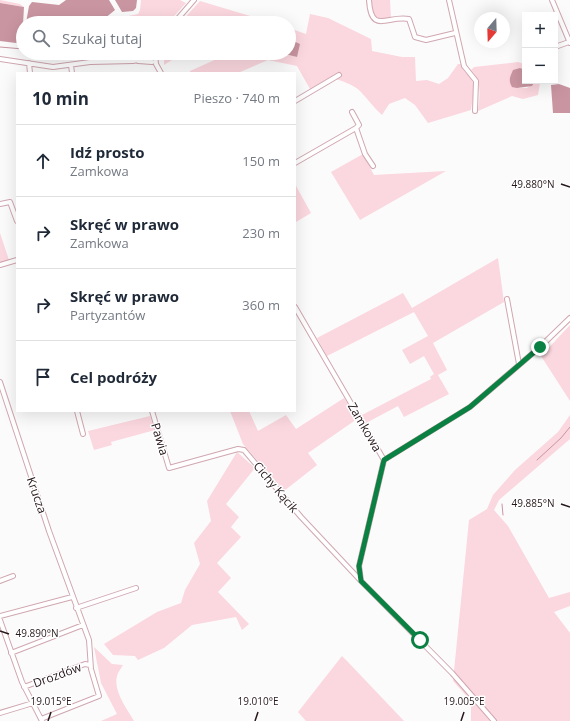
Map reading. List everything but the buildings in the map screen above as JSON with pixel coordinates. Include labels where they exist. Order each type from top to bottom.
[{"type":"street","points":[[180,16],[194,0]]},
{"type":"street","points":[[369,0],[370,14],[374,19],[380,21],[404,18],[409,19],[415,36],[426,40],[455,33]]},
{"type":"street","points":[[449,0],[455,33],[464,66],[476,81],[475,111]]},
{"type":"street","points":[[552,0],[570,43],[558,46]]},
{"type":"street","points":[[0,59],[53,67],[96,61],[154,62],[160,72]]},
{"type":"street","points":[[29,64],[30,72]]},
{"type":"street","points":[[71,65],[72,72]]},
{"type":"street","points":[[296,100],[339,76]]},
{"type":"street","points":[[352,112],[358,125],[356,128],[365,154],[373,166]]},
{"type":"street","points":[[296,162],[356,128]]},
{"type":"street","points":[[0,204],[10,202],[16,218]]},
{"type":"street","points":[[0,265],[16,260]]},
{"type":"street","points":[[507,299],[519,364]]},
{"type":"street","name":"Zamkowa","points":[[296,309],[384,460],[359,566],[361,581]]},
{"type":"street","points":[[384,460],[470,407],[570,318]]},
{"type":"street","name":"Krucza","points":[[0,382],[72,597],[89,640],[90,665],[99,696],[41,720]]},
{"type":"street","points":[[77,412],[83,434]]},
{"type":"street","name":"Pawia","points":[[152,412],[168,468]]},
{"type":"street","name":"Cichy Kącik","points":[[168,468],[238,449],[244,450],[301,517],[361,581]]},
{"type":"street","points":[[0,581],[13,576]]},
{"type":"street","points":[[361,581],[452,673],[494,721]]},
{"type":"street","points":[[76,608],[136,588]]},
{"type":"street","points":[[0,616],[72,597]]},
{"type":"street","points":[[0,620],[24,687],[41,720]]},
{"type":"street","points":[[11,653],[83,625]]},
{"type":"street","name":"Drozdów","points":[[24,687],[85,664],[90,665]]},
{"type":"street","points":[[0,713],[33,703]]},
{"type":"shaded area","points":[[0,0],[20,4],[24,7],[0,3]]},
{"type":"shaded area","points":[[66,0],[109,0],[115,10],[108,16],[27,16],[29,6],[32,2],[59,5]]},
{"type":"shaded area","points":[[115,0],[137,0],[136,8],[133,11],[122,12]]},
{"type":"shaded area","points":[[141,0],[180,0],[186,3],[174,16],[128,16],[138,14]]},
{"type":"shaded area","points":[[372,0],[390,0],[391,18],[377,18],[373,14]]},
{"type":"shaded area","points":[[200,1],[250,16],[186,16]]},
{"type":"shaded area","points":[[0,3],[24,7],[23,16],[16,16],[16,43],[0,41]]},
{"type":"shaded area","points":[[310,14],[328,18],[371,39],[372,51],[402,57],[415,57],[416,81],[427,80],[439,84],[448,78],[458,64],[461,64],[474,86],[471,110],[428,123],[415,105],[405,98],[389,104],[382,115],[360,91],[331,77],[310,89],[297,66],[268,60],[296,60],[296,30],[306,34]]},
{"type":"shaded area","points":[[296,42],[300,44],[296,57]]},
{"type":"shaded area","points":[[164,60],[172,60],[164,65]]},
{"type":"shaded area","points":[[215,60],[268,60],[240,72],[190,71]]},
{"type":"shaded area","points":[[518,62],[522,63],[517,88],[527,88],[532,84],[540,84],[538,95],[523,99],[512,96],[478,111],[480,94],[479,84],[475,74],[471,70],[474,67]]},
{"type":"shaded area","points":[[522,69],[522,84],[533,84],[532,86],[517,88],[512,87],[510,80],[513,70]]},
{"type":"shaded area","points":[[559,84],[570,88],[570,113],[553,113],[551,85]]},
{"type":"shaded area","points":[[363,154],[374,175],[446,171],[360,220],[331,172]]},
{"type":"shaded area","points":[[296,186],[311,213],[296,222]]},
{"type":"shaded area","points":[[0,233],[9,260],[0,263]]},
{"type":"shaded area","points":[[498,258],[504,302],[433,343],[447,370],[438,375],[449,394],[404,417],[398,406],[366,423],[362,415],[431,379],[430,377],[434,374],[424,356],[410,364],[402,350],[428,336],[414,312],[327,356],[317,338],[403,293],[412,308]]},
{"type":"shaded area","points":[[570,325],[570,401],[541,356]]},
{"type":"shaded area","points":[[344,398],[357,419],[308,453],[317,465],[284,491],[243,444],[230,412],[249,412],[258,431],[286,415],[296,429]]},
{"type":"shaded area","points":[[570,415],[570,439],[499,500],[494,510],[508,526],[549,598],[570,592],[570,606],[554,612],[570,633],[570,721],[471,721],[471,701],[453,681],[469,520],[487,509],[493,495],[515,470],[558,432]]},
{"type":"shaded area","points":[[150,416],[155,430],[111,442],[112,445],[94,450],[88,431]]},
{"type":"shaded area","points":[[237,452],[255,468],[226,504],[239,517],[231,527],[241,537],[217,563],[231,578],[218,592],[249,624],[242,630],[236,617],[192,625],[164,648],[138,660],[135,656],[113,655],[104,644],[157,612],[181,603],[185,590],[200,564],[194,543],[211,521],[207,501]]},
{"type":"shaded area","points":[[94,647],[112,664],[123,665],[117,676],[117,688],[121,700],[134,721],[101,721],[117,714],[101,683]]},
{"type":"shaded area","points":[[342,656],[404,721],[306,721],[298,712]]},
{"type":"waterway","points":[[0,47],[16,48]]},
{"type":"waterway","points":[[537,460],[561,438],[570,427]]},
{"type":"waterway","points":[[502,504],[503,515]]},
{"type":"route","points":[[420,640],[361,581],[359,566],[384,460],[470,407],[540,347]]}]
